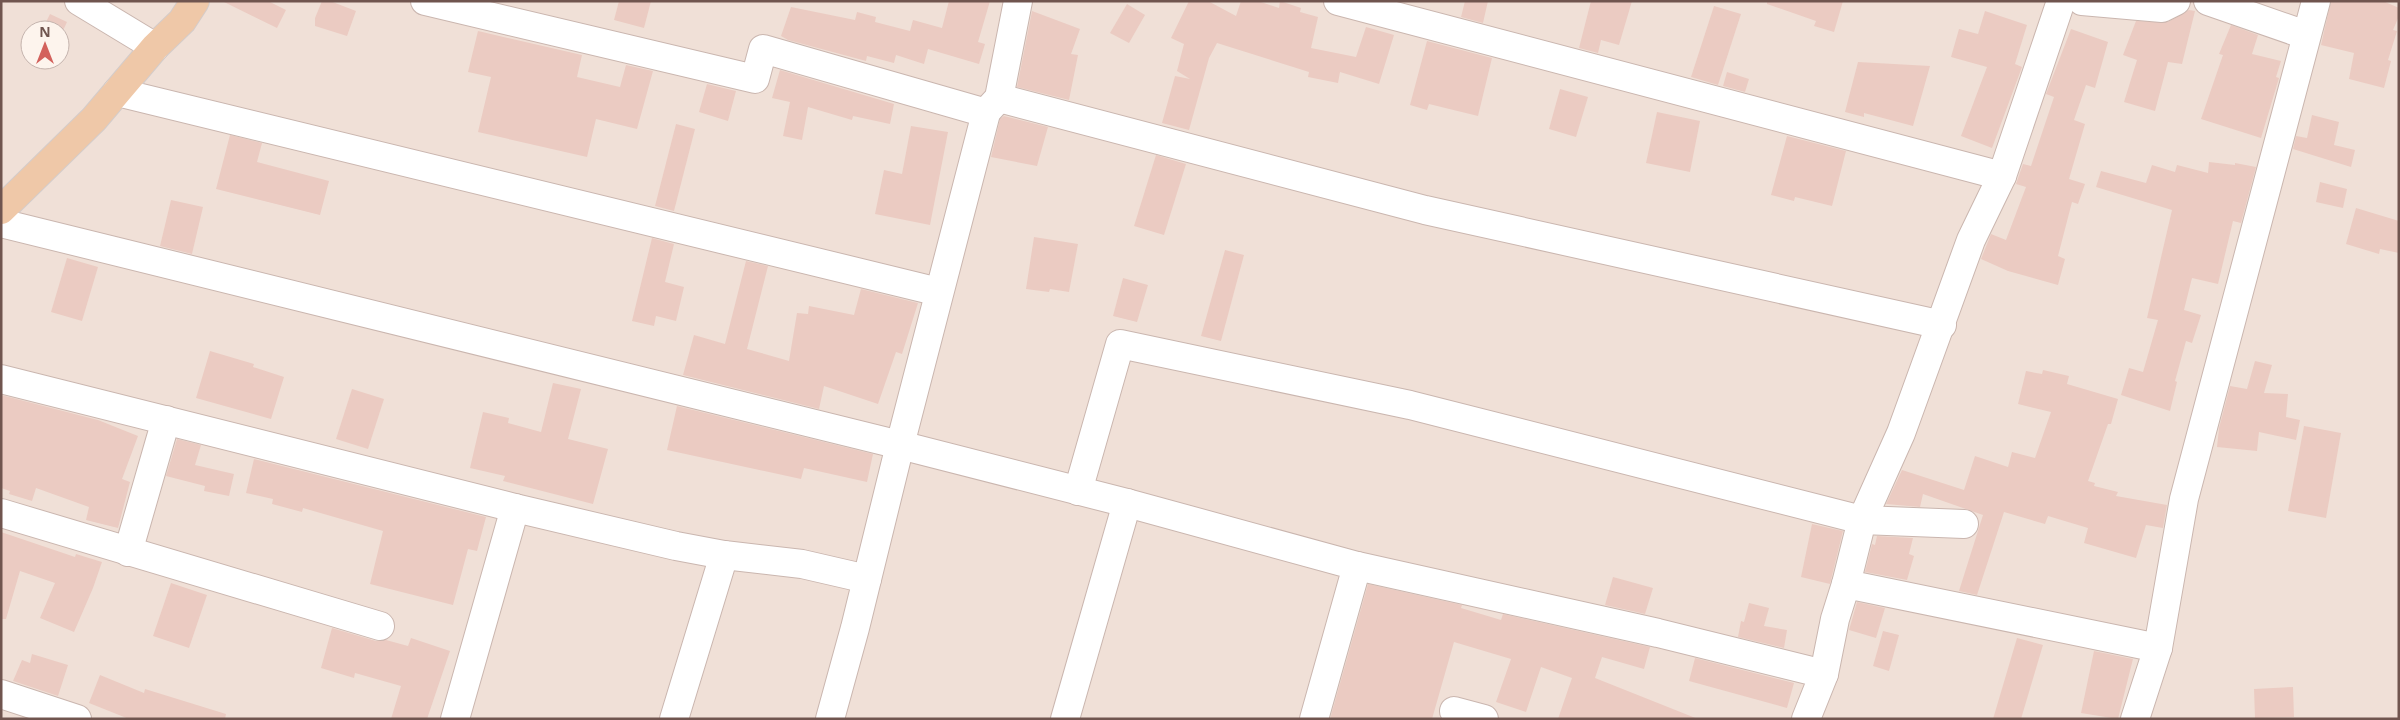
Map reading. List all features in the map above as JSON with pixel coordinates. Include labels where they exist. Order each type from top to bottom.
[{"type":"main road","points":[[1,210],[94,119],[155,47],[182,21],[196,1]]},
{"type":"street","points":[[79,1],[155,47]]},
{"type":"street","points":[[425,1],[755,79],[763,49],[1426,210],[1942,325]]},
{"type":"street","points":[[830,719],[939,292],[992,106],[1018,1]]},
{"type":"street","points":[[1338,1],[2002,176]]},
{"type":"street","points":[[1806,719],[1824,674],[1835,619],[1862,520],[1901,433],[1942,325],[1971,240],[2002,176],[2061,1]]},
{"type":"street","points":[[2082,1],[2162,8],[2176,1]]},
{"type":"street","points":[[2208,1],[2306,35]]},
{"type":"street","points":[[2135,719],[2158,648],[2184,499],[2316,1]]},
{"type":"street","points":[[117,92],[939,292]]},
{"type":"street","points":[[1,223],[900,445],[1127,503],[1357,566],[1658,633],[1824,674]]},
{"type":"street","points":[[1078,491],[1120,344],[1410,406],[1862,520],[1964,524]]},
{"type":"street","points":[[1,379],[515,508],[724,555],[802,564],[867,579]]},
{"type":"street","points":[[128,552],[166,420]]},
{"type":"street","points":[[1065,719],[1127,503]]},
{"type":"street","points":[[455,719],[515,508]]},
{"type":"street","points":[[1,513],[380,626]]},
{"type":"street","points":[[674,719],[724,555]]},
{"type":"street","points":[[1314,719],[1357,566]]},
{"type":"street","points":[[1846,584],[2158,648]]},
{"type":"street","points":[[1,694],[77,719]]},
{"type":"street","points":[[1454,711],[1484,719]]},
{"type":"shaded area","points":[[1,1],[2399,1],[2399,719],[1,719]]},
{"type":"building","points":[[222,1],[268,1],[286,10],[277,28]]},
{"type":"building","points":[[322,1],[330,1],[356,11],[347,36],[315,26],[315,18]]},
{"type":"building","points":[[619,1],[651,1],[644,28],[614,20]]},
{"type":"building","points":[[949,1],[990,1],[978,42],[985,44],[979,64],[928,49],[924,64],[896,55],[894,63],[867,56],[866,61],[788,40],[781,36],[791,7],[855,20],[857,12],[876,17],[875,22],[910,31],[913,20],[942,28]]},
{"type":"building","points":[[1189,1],[1208,1],[1236,16],[1241,1],[1258,1],[1279,8],[1280,1],[1301,8],[1300,12],[1318,17],[1311,48],[1356,57],[1366,27],[1394,35],[1379,84],[1340,72],[1338,83],[1308,77],[1309,72],[1217,43],[1209,58],[1189,130],[1162,123],[1175,76],[1190,79],[1177,71],[1184,44],[1171,38]]},
{"type":"building","points":[[1465,1],[1488,1],[1483,23],[1461,17]]},
{"type":"building","points":[[1591,1],[1632,1],[1619,45],[1601,40],[1598,53],[1579,48]]},
{"type":"building","points":[[1767,1],[1843,1],[1834,32],[1814,26],[1816,21],[1767,4]]},
{"type":"building","points":[[2331,1],[2383,1],[2399,8],[2399,16],[2393,30],[2397,31],[2388,60],[2391,61],[2384,88],[2349,79],[2354,53],[2321,45]]},
{"type":"building","points":[[1127,4],[1145,15],[1129,43],[1110,33]]},
{"type":"building","points":[[1714,6],[1741,14],[1718,85],[1691,77]]},
{"type":"building","points":[[2189,10],[2195,11],[2182,64],[2168,62],[2155,111],[2124,102],[2137,60],[2123,55],[2136,21],[2168,22]]},
{"type":"building","points":[[1032,11],[1080,29],[1071,54],[1078,55],[1069,100],[1017,87]]},
{"type":"building","points":[[1985,11],[2027,25],[2015,64],[2022,67],[1992,148],[1961,136],[1987,67],[1951,57],[1959,29],[1978,34]]},
{"type":"building","points":[[50,14],[63,20],[47,20]]},
{"type":"building","points":[[2231,25],[2258,35],[2252,54],[2281,61],[2276,77],[2279,78],[2261,138],[2201,119],[2223,55],[2219,54]]},
{"type":"building","points":[[2071,29],[2108,42],[2095,88],[2086,85],[2074,120],[2085,124],[2069,179],[2085,184],[2078,204],[2072,202],[2058,256],[2065,259],[2058,285],[2008,271],[1981,259],[1991,234],[2006,240],[2026,187],[2016,184],[2023,164],[2031,166],[2054,97],[2046,94]]},
{"type":"building","points":[[478,31],[582,55],[577,77],[620,87],[626,65],[653,71],[637,129],[596,119],[587,157],[478,132],[491,77],[468,72]]},
{"type":"building","points":[[1427,41],[1492,58],[1478,116],[1429,104],[1427,110],[1410,105]]},
{"type":"building","points":[[1858,62],[1930,66],[1913,126],[1864,113],[1864,117],[1845,112]]},
{"type":"building","points":[[780,70],[894,104],[890,124],[853,116],[852,120],[808,107],[802,140],[783,136],[790,102],[772,98]]},
{"type":"building","points":[[1727,72],[1749,79],[1745,92],[1723,86]]},
{"type":"building","points":[[707,84],[736,91],[728,121],[699,112]]},
{"type":"building","points":[[1560,89],[1588,97],[1576,137],[1549,129]]},
{"type":"building","points":[[1657,112],[1700,121],[1690,172],[1646,163]]},
{"type":"building","points":[[2312,115],[2339,122],[2334,145],[2355,150],[2351,167],[2293,149],[2296,136],[2307,138]]},
{"type":"building","points":[[1004,116],[1048,127],[1037,166],[991,157],[1000,119]]},
{"type":"building","points":[[676,124],[695,129],[674,211],[655,206]]},
{"type":"building","points":[[911,126],[948,132],[930,225],[875,214],[884,170],[902,174]]},
{"type":"building","points":[[230,135],[262,143],[257,162],[329,181],[320,215],[216,189]]},
{"type":"building","points":[[1787,136],[1846,151],[1832,206],[1795,197],[1794,201],[1771,195]]},
{"type":"building","points":[[1156,155],[1186,164],[1164,235],[1134,226]]},
{"type":"building","points":[[2209,162],[2235,165],[2235,163],[2256,167],[2241,223],[2233,221],[2218,284],[2192,278],[2184,310],[2201,315],[2192,343],[2186,341],[2175,381],[2177,382],[2170,411],[2121,395],[2129,368],[2143,372],[2158,320],[2147,318],[2172,210],[2096,187],[2101,171],[2146,183],[2152,165],[2175,172],[2177,165],[2208,173]]},
{"type":"building","points":[[2320,182],[2347,189],[2343,208],[2316,202]]},
{"type":"building","points":[[171,200],[203,207],[192,254],[160,246]]},
{"type":"building","points":[[2356,208],[2399,221],[2399,253],[2380,249],[2379,254],[2346,244]]},
{"type":"building","points":[[1034,237],[1078,244],[1069,292],[1050,289],[1049,292],[1026,289]]},
{"type":"building","points":[[652,238],[674,244],[665,282],[684,287],[676,321],[656,316],[654,326],[632,321]]},
{"type":"building","points":[[1225,250],[1244,255],[1221,341],[1201,336]]},
{"type":"building","points":[[67,258],[98,267],[82,321],[51,312]]},
{"type":"building","points":[[746,261],[768,266],[747,349],[789,361],[797,313],[808,314],[809,306],[854,315],[861,289],[918,303],[902,354],[896,352],[878,404],[824,386],[819,409],[683,375],[694,335],[725,344]]},
{"type":"building","points":[[1123,278],[1148,285],[1137,322],[1113,316]]},
{"type":"building","points":[[210,351],[254,364],[253,367],[284,377],[271,419],[196,398]]},
{"type":"building","points":[[2255,361],[2272,365],[2264,393],[2288,394],[2286,417],[2300,420],[2296,440],[2259,432],[2257,451],[2217,447],[2219,428],[2230,386],[2247,389]]},
{"type":"building","points":[[2043,370],[2069,376],[2067,384],[2118,399],[2111,424],[2108,424],[2088,481],[2095,483],[2094,486],[2118,492],[2116,496],[2167,505],[2163,528],[2146,525],[2136,558],[2084,543],[2088,528],[2048,516],[2045,524],[2004,512],[1977,595],[1959,591],[1983,515],[1923,494],[1920,507],[1886,504],[1902,470],[1964,490],[1975,456],[2008,467],[2012,452],[2035,458],[2051,412],[2018,404],[2026,371],[2042,374]]},
{"type":"building","points":[[553,383],[581,389],[568,439],[608,449],[593,504],[503,481],[505,476],[470,468],[483,412],[509,418],[508,423],[541,432]]},
{"type":"building","points":[[352,389],[384,399],[368,449],[336,439]]},
{"type":"building","points":[[1,395],[98,420],[138,436],[122,479],[130,482],[118,528],[86,520],[89,507],[36,488],[32,501],[9,494],[10,491],[1,488]]},
{"type":"building","points":[[677,406],[873,454],[867,482],[804,468],[801,479],[667,450]]},
{"type":"building","points":[[2304,426],[2341,433],[2326,518],[2288,511]]},
{"type":"building","points":[[177,439],[201,445],[195,465],[234,474],[229,496],[204,491],[205,486],[166,476]]},
{"type":"building","points":[[254,459],[486,517],[477,551],[468,549],[453,605],[370,584],[383,531],[303,508],[302,512],[272,504],[273,499],[246,493]]},
{"type":"building","points":[[1812,524],[1843,531],[1830,584],[1801,577]]},
{"type":"building","points":[[1,532],[75,557],[76,554],[102,562],[74,632],[40,618],[55,583],[20,571],[6,619],[1,619]]},
{"type":"building","points":[[1877,536],[1913,538],[1909,554],[1914,556],[1907,580],[1865,572],[1872,544],[1875,545]]},
{"type":"building","points":[[1613,577],[1653,588],[1645,614],[1605,605]]},
{"type":"building","points":[[171,583],[207,595],[189,648],[153,636]]},
{"type":"building","points":[[1368,584],[1462,605],[1461,608],[1501,620],[1503,614],[1650,647],[1644,669],[1602,657],[1595,678],[1698,719],[1558,719],[1572,678],[1541,667],[1526,712],[1496,702],[1511,659],[1454,642],[1432,719],[1330,719]]},
{"type":"building","points":[[1857,602],[1885,608],[1876,638],[1849,630]]},
{"type":"building","points":[[1749,603],[1769,608],[1764,626],[1787,630],[1784,648],[1738,637],[1741,621],[1744,622]]},
{"type":"building","points":[[332,628],[376,641],[386,640],[408,646],[411,638],[450,651],[427,719],[391,719],[401,686],[355,673],[354,678],[321,668]]},
{"type":"building","points":[[1883,631],[1899,635],[1889,671],[1873,666]]},
{"type":"building","points":[[2017,638],[2043,645],[2021,719],[1993,719]]},
{"type":"building","points":[[2094,651],[2133,659],[2118,719],[2081,713]]},
{"type":"building","points":[[32,654],[68,665],[58,696],[13,681],[22,660],[30,663]]},
{"type":"building","points":[[1695,658],[1794,683],[1787,708],[1689,681]]},
{"type":"building","points":[[100,675],[144,693],[145,689],[226,714],[225,719],[129,719],[89,703]]},
{"type":"building","points":[[2293,687],[2294,717],[2255,718],[2254,689]]}]
